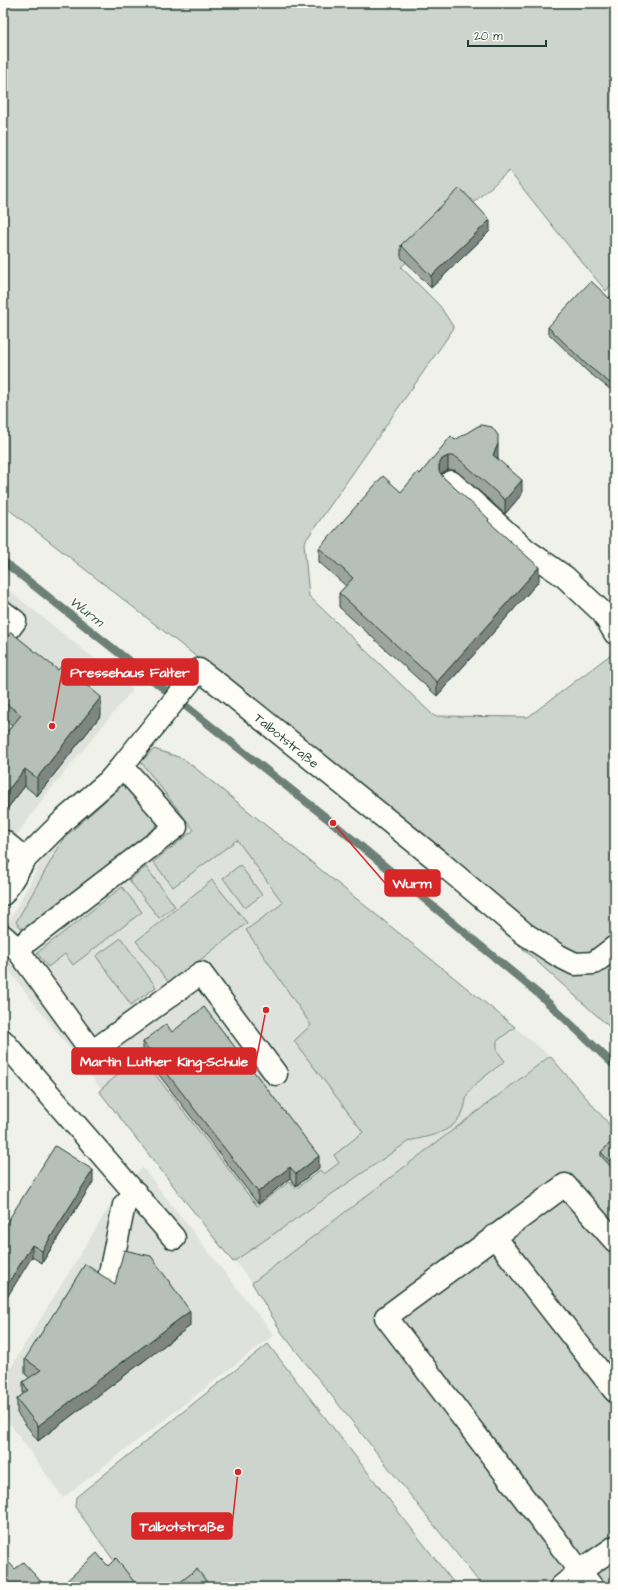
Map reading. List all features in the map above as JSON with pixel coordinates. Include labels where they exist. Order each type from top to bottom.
[{"type":"street","points":[[451,482],[526,550],[565,577],[604,613],[615,633]]},
{"type":"street","points":[[3,612],[15,621],[3,637]]},
{"type":"street","name":"Talbotstraße","points":[[5,886],[25,859],[65,819],[116,773],[199,670],[441,863],[525,934],[558,956],[575,964],[594,963],[615,947]]},
{"type":"street","points":[[116,773],[176,827],[10,943],[92,1052],[201,973],[276,1074]]},
{"type":"street","points":[[3,841],[25,859]]},
{"type":"street","points":[[3,1041],[174,1238]]},
{"type":"street","points":[[586,1579],[386,1316],[565,1185],[615,1241]]},
{"type":"street","points":[[110,1273],[124,1205],[136,1193]]},
{"type":"street","points":[[494,1236],[615,1391]]},
{"type":"street","points":[[561,1587],[586,1579],[615,1547]]},
{"type":"shaded area","points":[[3,3],[615,3],[615,280],[606,291],[509,171],[401,267],[440,306],[454,328],[304,543],[309,596],[434,716],[528,717],[614,652],[615,653],[615,1032],[221,676],[3,505]]},
{"type":"shaded area","points":[[3,586],[133,689],[46,795],[3,854]]},
{"type":"shaded area","points":[[155,748],[185,759],[550,1056],[252,1283],[3,963],[3,933],[57,831],[124,776]]},
{"type":"shaded area","points":[[154,749],[184,759],[515,1027],[497,1041],[497,1051],[505,1061],[480,1080],[472,1089],[467,1096],[465,1107],[459,1118],[448,1129],[433,1135],[409,1141],[233,1262],[99,1091],[140,1055],[257,1206],[290,1181],[296,1189],[320,1170],[324,1174],[339,1163],[334,1155],[363,1132],[294,1041],[311,1025],[246,930],[283,903],[237,840],[173,887],[153,862],[194,830],[141,762]]},
{"type":"shaded area","points":[[126,782],[157,823],[153,832],[27,929],[21,928],[16,922],[64,838]]},
{"type":"shaded area","points":[[240,865],[262,895],[245,908],[223,878]]},
{"type":"shaded area","points":[[146,867],[175,906],[159,918],[129,880]]},
{"type":"shaded area","points":[[212,880],[247,923],[170,984],[136,941]]},
{"type":"shaded area","points":[[122,887],[142,912],[73,965],[65,954],[48,967],[37,953]]},
{"type":"shaded area","points":[[121,938],[156,987],[131,1005],[96,956]]},
{"type":"shaded area","points":[[550,1056],[615,1131],[615,1587],[483,1587],[282,1333],[252,1283]]},
{"type":"shaded area","points":[[142,1167],[274,1335],[63,1498],[3,1414],[3,1380],[114,1199]]},
{"type":"shaded area","points":[[268,1344],[457,1587],[133,1587],[75,1507],[76,1497]]},
{"type":"building","points":[[460,188],[490,220],[431,276],[401,245]]},
{"type":"building","points":[[591,281],[609,298],[615,292],[615,387],[587,365],[548,327]]},
{"type":"building","points":[[482,425],[492,427],[498,435],[498,444],[493,455],[522,480],[505,500],[454,456],[448,456],[442,459],[439,465],[439,471],[443,477],[489,519],[488,521],[539,567],[437,682],[339,593],[353,578],[319,548],[383,476],[401,492],[418,472],[420,474],[451,436],[455,440]]},
{"type":"building","points":[[3,632],[8,636],[11,632],[58,670],[62,665],[101,697],[37,778],[25,769],[3,796],[3,737],[21,715],[3,701]]},
{"type":"building","points":[[204,1007],[319,1156],[296,1174],[290,1167],[258,1192],[143,1042],[166,1024],[172,1032]]},
{"type":"building","points":[[615,1139],[615,1167],[601,1152]]},
{"type":"building","points":[[55,1146],[93,1170],[42,1251],[32,1245],[3,1292],[3,1226],[4,1227]]},
{"type":"building","points":[[124,1250],[151,1256],[190,1311],[38,1426],[17,1399],[28,1390],[23,1382],[41,1370],[25,1359],[85,1264],[115,1284]]},
{"type":"building","points":[[97,1553],[108,1566],[116,1558],[138,1587],[60,1587]]},
{"type":"building","points":[[3,1556],[15,1569],[23,1562],[46,1587],[3,1587]]},
{"type":"building","points":[[197,1569],[211,1587],[174,1587]]},
{"type":"waterway","name":"Wurm","points":[[3,561],[333,823],[541,996],[615,1066]]},
{"type":"place","name":"Pressehaus Falter","points":[[52,726]]},
{"type":"place","name":"Wurm","points":[[333,823]]},
{"type":"place","name":"Martin Luther King-Schule","points":[[266,1010]]},
{"type":"place","name":"Talbotstraße","points":[[238,1472]]}]
